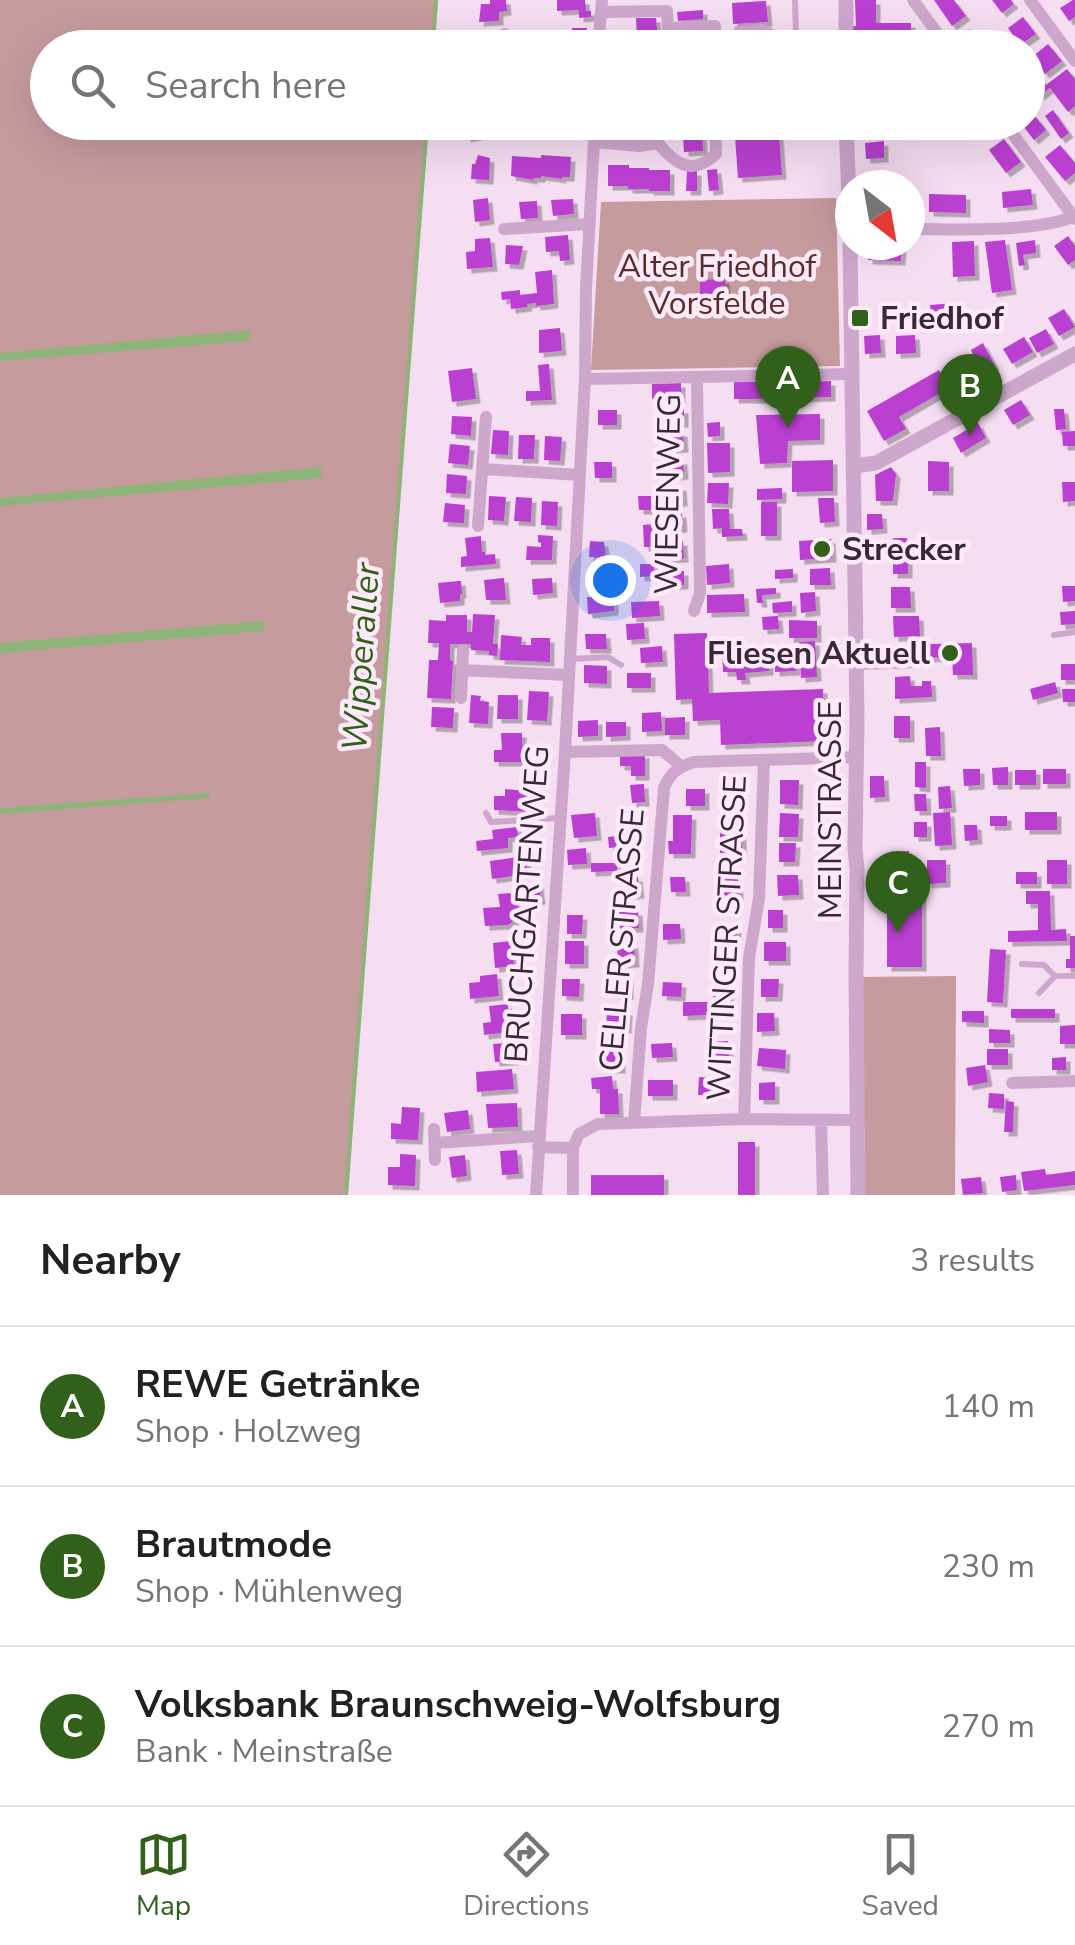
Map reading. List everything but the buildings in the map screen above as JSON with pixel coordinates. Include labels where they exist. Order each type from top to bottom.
[{"type":"street","points":[[846,0],[846,30]]},
{"type":"street","points":[[914,0],[935,30]]},
{"type":"street","points":[[1030,0],[1075,61]]},
{"type":"street","points":[[601,6],[667,11],[668,28],[715,26],[715,30]]},
{"type":"street","points":[[594,142],[640,146],[658,143],[669,156],[696,167],[716,154],[716,140]]},
{"type":"street","points":[[846,140],[846,170]]},
{"type":"street","points":[[925,229],[1000,228],[1074,218],[1017,140]]},
{"type":"street","name":"BRUCHGARTENWEG","points":[[536,1195],[565,752],[594,142]]},
{"type":"street","points":[[501,229],[590,224]]},
{"type":"street","name":"MEINSTRASSE","points":[[850,260],[857,666],[858,1195]]},
{"type":"street","points":[[853,466],[876,463],[1075,354]]},
{"type":"street","points":[[585,379],[851,374]]},
{"type":"street","name":"WIESENWEG","points":[[694,611],[700,593],[698,377]]},
{"type":"street","points":[[478,526],[486,417]]},
{"type":"street","points":[[482,469],[579,475]]},
{"type":"street","points":[[461,698],[463,650]]},
{"type":"street","points":[[462,670],[569,676]]},
{"type":"street","points":[[565,752],[662,750],[680,766],[694,762],[856,757]]},
{"type":"street","name":"WITTINGER STRASSE","points":[[744,1119],[749,958],[759,898],[764,760]]},
{"type":"street","name":"CELLER STRASSE","points":[[634,1122],[664,788],[680,766]]},
{"type":"street","points":[[1012,1082],[1075,1081]]},
{"type":"street","points":[[573,1195],[573,1148],[579,1134],[598,1124],[856,1120]]},
{"type":"street","points":[[821,1121],[822,1195]]},
{"type":"street","points":[[434,1160],[435,1136],[573,1148]]},
{"type":"lane","points":[[794,0],[796,30]]},
{"type":"lane","points":[[737,30],[769,30]]},
{"type":"lane","points":[[1054,635],[1075,632]]},
{"type":"lane","points":[[570,659],[608,657],[621,665]]},
{"type":"lane","points":[[857,666],[921,665]]},
{"type":"lane","points":[[486,813],[490,822],[560,818]]},
{"type":"lane","points":[[1022,964],[1044,964],[1055,976],[1075,976]]},
{"type":"lane","points":[[1040,993],[1055,976]]},
{"type":"green space","points":[[0,0],[438,0],[436,30],[30,30],[30,140],[428,140],[381,711],[348,1195],[0,1195]]},
{"type":"green space","name":"Alter Friedhof Vorsfelde","points":[[835,198],[840,366],[591,370],[601,202]]},
{"type":"green space","points":[[956,976],[955,1195],[862,1195],[858,977]]},
{"type":"shaded area","points":[[250,330],[249,341],[0,361],[0,353]]},
{"type":"shaded area","points":[[321,467],[322,478],[0,506],[0,498]]},
{"type":"shaded area","points":[[265,621],[264,631],[0,653],[0,643]]},
{"type":"shaded area","points":[[209,793],[210,798],[0,814],[0,808]]},
{"type":"waterway","name":"Wipperaller","points":[[434,30],[436,0]]},
{"type":"waterway","name":"Wipperaller","points":[[346,1195],[426,140]]},
{"type":"place","name":"Friedhof","points":[[860,318]]},
{"type":"place","name":"REWE Getränke","points":[[788,428]]},
{"type":"place","name":"Brautmode","points":[[970,436]]},
{"type":"place","name":"Strecker","points":[[822,549]]},
{"type":"place","name":"Fliesen Aktuell","points":[[950,653]]},
{"type":"place","name":"Volksbank Braunschweig-Wolfsburg","points":[[898,933]]}]
